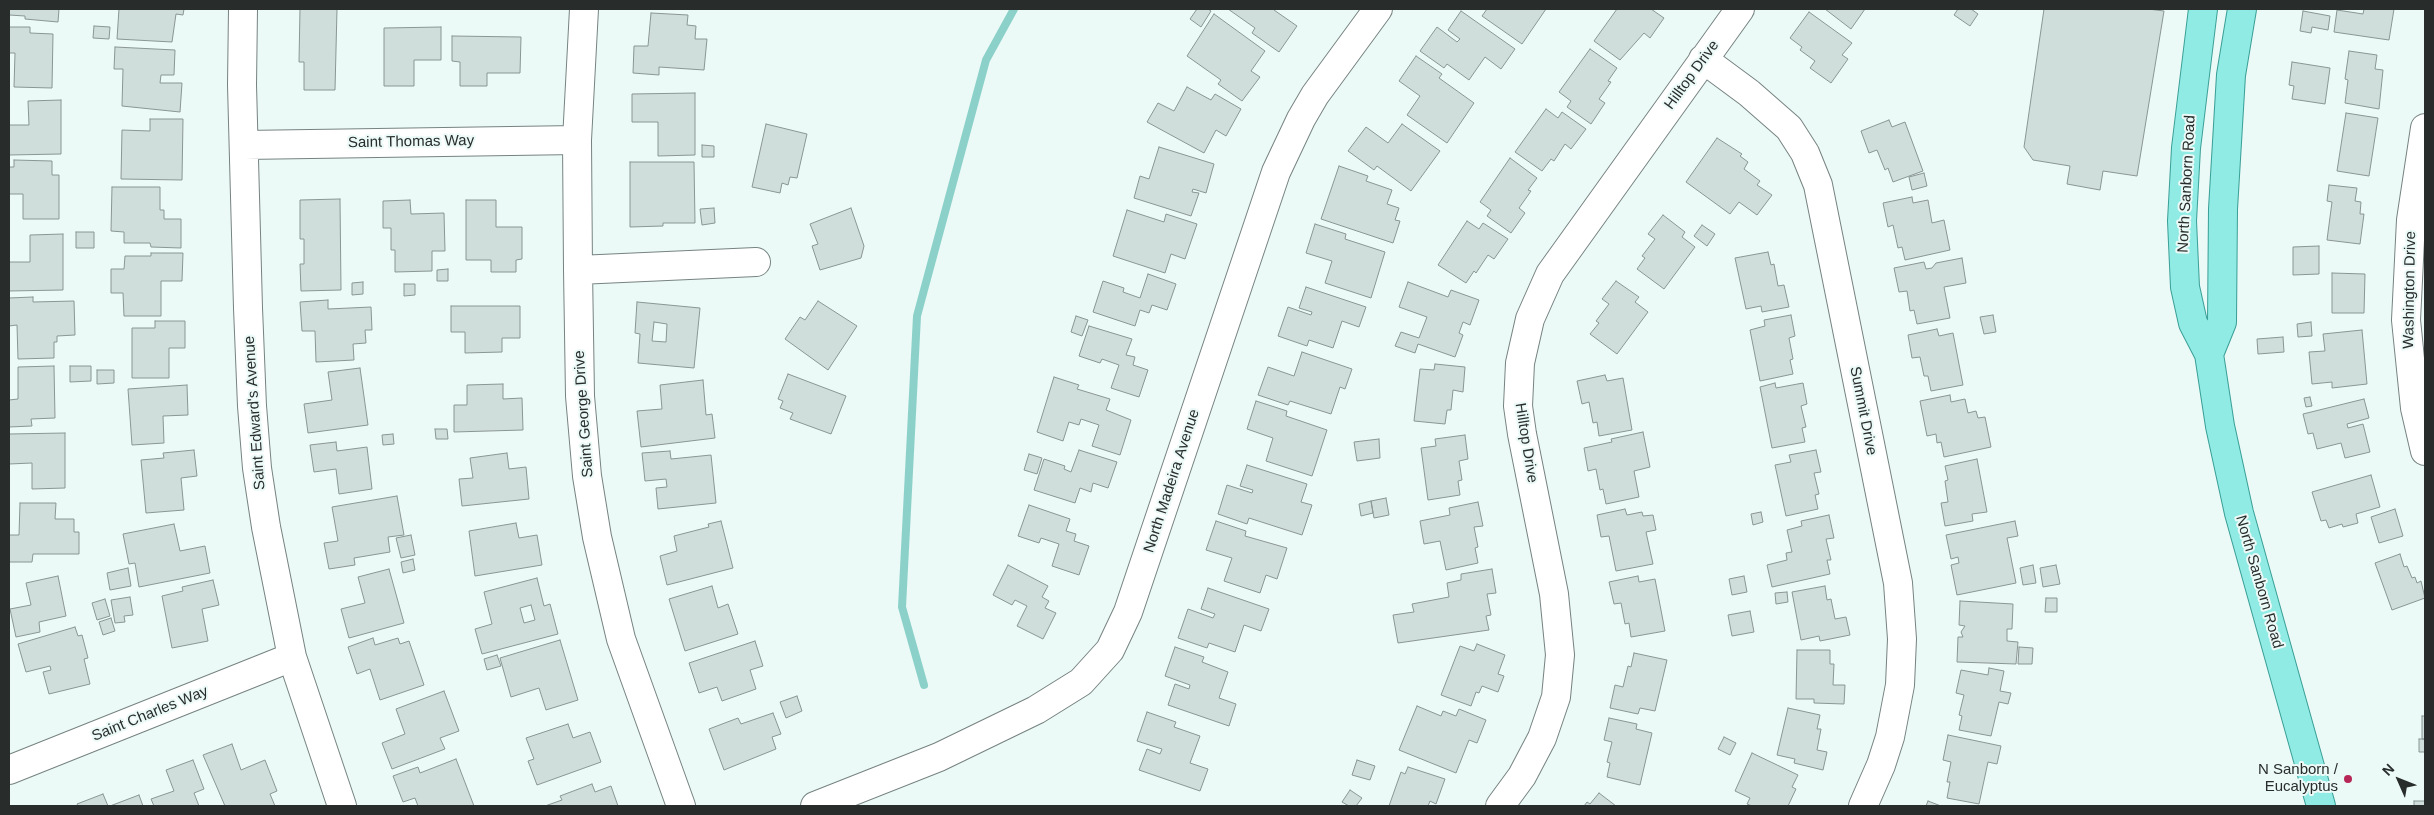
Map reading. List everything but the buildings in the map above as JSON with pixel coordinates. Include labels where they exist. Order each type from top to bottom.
[{"type":"main road","name":"North Sanborn Road","points":[[2203,9],[2189,121],[2182,221],[2184,287],[2193,323],[2209,354],[2220,426],[2239,513],[2321,806]]},
{"type":"main road","points":[[2209,354],[2222,322],[2223,209],[2231,75],[2242,9]]},
{"type":"street","name":"Saint Edward's Avenue","points":[[243,9],[244,145],[252,406],[257,468],[266,526],[292,657],[342,806]]},
{"type":"street","name":"Saint George Drive","points":[[584,9],[578,140],[578,270],[582,424],[597,537],[621,639],[681,806]]},
{"type":"street","name":"North Madeira Avenue","points":[[815,806],[939,757],[1036,710],[1081,682],[1110,650],[1128,612],[1276,172],[1288,143],[1316,95],[1378,9]]},
{"type":"street","name":"Hilltop Drive","points":[[1500,806],[1522,776],[1542,738],[1556,697],[1560,655],[1554,594],[1518,406],[1520,363],[1530,319],[1550,274],[1740,9]]},
{"type":"street","name":"Summit Drive","points":[[1703,59],[1749,93],[1789,128],[1804,153],[1818,186],[1898,584],[1902,629],[1902,662],[1896,712],[1881,765],[1863,806]]},
{"type":"street","name":"Washington Drive","points":[[2425,128],[2411,220],[2406,320],[2414,399],[2425,452]]},
{"type":"street","name":"Saint Thomas Way","points":[[244,145],[578,140]]},
{"type":"street","points":[[578,270],[756,262]]},
{"type":"street","name":"Saint Charles Way","points":[[9,770],[292,657]]},
{"type":"waterway","points":[[924,685],[902,607],[917,316],[986,60],[1014,9]]},
{"type":"place","name":"N Sanborn / Eucalyptus","points":[[2348,779]]}]
